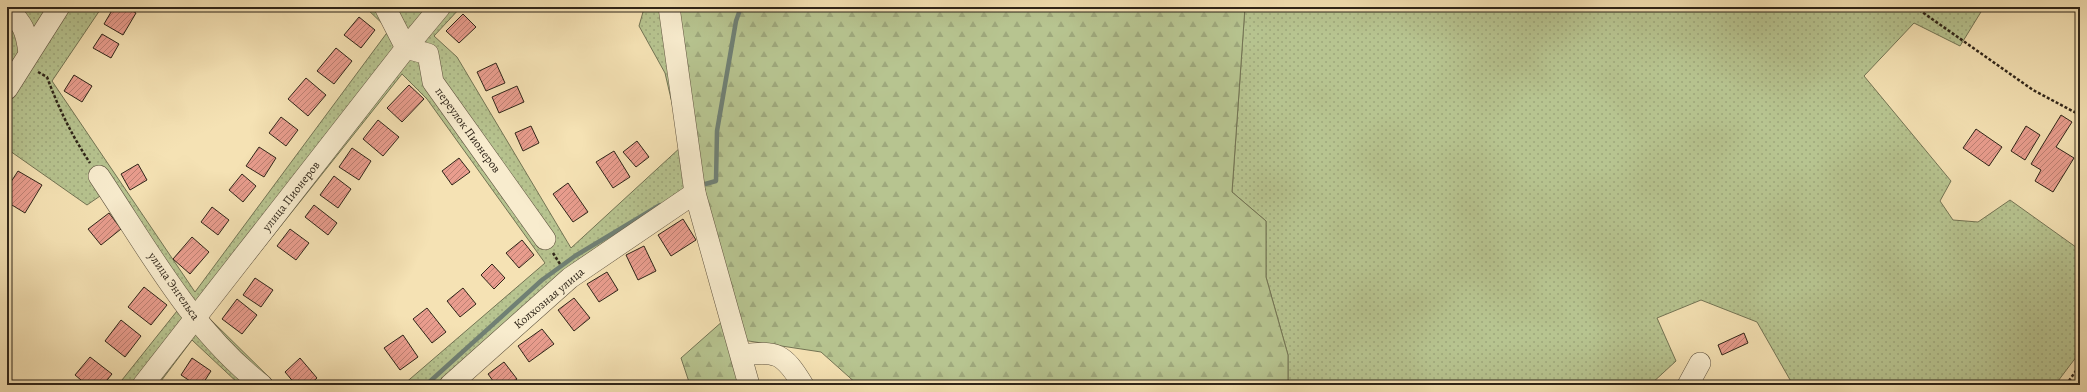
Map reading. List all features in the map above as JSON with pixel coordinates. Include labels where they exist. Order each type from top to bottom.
[{"type":"street","points":[[7,7],[20,21],[27,33],[29,53]]},
{"type":"street","points":[[7,89],[59,7]]},
{"type":"street","points":[[385,7],[406,48]]},
{"type":"street","name":"улица Пионеров","points":[[144,385],[406,48],[440,7]]},
{"type":"street","points":[[669,7],[695,193],[742,355],[749,385]]},
{"type":"street","name":"переулок Пионеров","points":[[406,48],[428,54],[433,82],[545,239]]},
{"type":"street","name":"улица Энгельса","points":[[99,176],[195,319],[231,357],[262,385]]},
{"type":"street","name":"Колхозная улица","points":[[450,385],[570,278],[695,193]]},
{"type":"street","points":[[742,355],[765,352],[779,356],[795,373],[803,385]]},
{"type":"street","points":[[1688,385],[1700,363]]},
{"type":"path","points":[[1915,7],[2034,90],[2080,115]]},
{"type":"path","points":[[29,53],[29,61],[37,71],[47,76],[54,96],[75,139],[99,176]]},
{"type":"path","points":[[2066,385],[2080,365]]},
{"type":"green space","points":[[14,7],[54,7],[34,37]]},
{"type":"green space","points":[[65,7],[102,7],[52,81],[195,292],[389,30],[365,7],[380,7],[401,46],[137,385],[118,385],[181,306],[103,194],[87,205],[10,151],[7,156],[7,99]]},
{"type":"green space","points":[[390,7],[434,7],[407,40]]},
{"type":"green space","points":[[450,7],[461,7],[434,36],[457,57],[571,248],[682,146],[665,73],[639,26],[643,12],[638,7],[663,7],[691,192],[442,385],[403,385],[545,263],[427,99],[402,74],[208,317],[277,385],[266,385],[204,322],[408,55],[421,59],[439,78],[437,49],[419,44]]},
{"type":"green space","points":[[675,7],[1245,7],[1232,192],[1266,221],[1266,277],[1288,355],[1288,385],[858,385],[821,352],[742,340],[700,191]]},
{"type":"green space","points":[[1245,7],[1984,7],[1960,46],[1914,23],[1864,76],[1951,181],[1940,201],[1953,220],[1978,222],[2010,200],[2080,250],[2080,352],[2055,385],[1915,385],[1910,381],[1900,385],[1793,385],[1757,322],[1701,300],[1657,318],[1676,361],[1650,385],[1288,385],[1288,355],[1266,277],[1266,221],[1232,192]]},
{"type":"green space","points":[[7,12],[24,50],[7,80]]},
{"type":"green space","points":[[724,320],[742,385],[690,385],[681,358]]},
{"type":"green space","points":[[192,330],[256,385],[240,385],[192,340],[158,385],[149,385]]},
{"type":"building","points":[[114,7],[125,7],[136,13],[123,35],[104,24]]},
{"type":"building","points":[[463,14],[476,27],[459,43],[446,31]]},
{"type":"building","points":[[359,17],[375,30],[361,48],[344,35]]},
{"type":"building","points":[[102,34],[119,44],[111,58],[93,48]]},
{"type":"building","points":[[336,48],[352,61],[334,84],[317,71]]},
{"type":"building","points":[[496,63],[505,83],[486,91],[477,72]]},
{"type":"building","points":[[74,75],[92,86],[82,102],[64,91]]},
{"type":"building","points":[[306,78],[326,95],[308,116],[288,99]]},
{"type":"building","points":[[409,85],[424,99],[402,122],[387,108]]},
{"type":"building","points":[[517,86],[524,102],[499,113],[492,97]]},
{"type":"building","points":[[2061,115],[2072,122],[2056,147],[2074,158],[2053,192],[2035,181],[2041,170],[2031,164]]},
{"type":"building","points":[[281,117],[298,130],[286,146],[269,133]]},
{"type":"building","points":[[378,120],[399,137],[383,156],[363,139]]},
{"type":"building","points":[[531,126],[539,143],[523,151],[515,133]]},
{"type":"building","points":[[2026,126],[2040,135],[2025,160],[2011,151]]},
{"type":"building","points":[[1976,129],[2002,147],[1989,166],[1963,148]]},
{"type":"building","points":[[637,141],[649,157],[636,167],[623,152]]},
{"type":"building","points":[[259,147],[276,158],[264,177],[246,166]]},
{"type":"building","points":[[352,148],[371,161],[359,180],[339,167]]},
{"type":"building","points":[[614,151],[630,177],[613,188],[596,162]]},
{"type":"building","points":[[459,158],[470,172],[452,185],[442,171]]},
{"type":"building","points":[[138,164],[147,180],[130,190],[121,174]]},
{"type":"building","points":[[18,171],[42,185],[25,213],[7,202],[7,188]]},
{"type":"building","points":[[242,174],[256,186],[243,202],[229,190]]},
{"type":"building","points":[[334,176],[351,189],[338,208],[320,195]]},
{"type":"building","points":[[568,183],[588,212],[573,222],[553,194]]},
{"type":"building","points":[[314,205],[337,223],[328,235],[305,217]]},
{"type":"building","points":[[212,207],[229,220],[218,235],[201,222]]},
{"type":"building","points":[[109,213],[121,229],[101,245],[88,229]]},
{"type":"building","points":[[683,219],[696,240],[671,256],[658,235]]},
{"type":"building","points":[[290,229],[309,243],[296,260],[277,246]]},
{"type":"building","points":[[192,237],[209,252],[190,274],[173,259]]},
{"type":"building","points":[[522,240],[534,255],[519,268],[506,253]]},
{"type":"building","points":[[644,246],[656,271],[638,280],[626,255]]},
{"type":"building","points":[[492,264],[505,278],[494,289],[481,275]]},
{"type":"building","points":[[607,272],[618,290],[599,302],[587,284]]},
{"type":"building","points":[[255,278],[273,290],[261,307],[243,295]]},
{"type":"building","points":[[144,287],[167,305],[151,325],[128,307]]},
{"type":"building","points":[[463,288],[476,304],[460,317],[447,301]]},
{"type":"building","points":[[574,298],[590,318],[574,331],[558,310]]},
{"type":"building","points":[[237,299],[257,315],[242,334],[222,319]]},
{"type":"building","points":[[427,308],[446,332],[432,343],[413,319]]},
{"type":"building","points":[[121,320],[141,336],[125,357],[105,341]]},
{"type":"building","points":[[542,329],[554,344],[529,362],[518,346]]},
{"type":"building","points":[[1744,333],[1748,343],[1722,355],[1718,345]]},
{"type":"building","points":[[403,335],[418,357],[400,370],[384,348]]},
{"type":"building","points":[[90,357],[112,374],[103,385],[87,385],[75,375]]},
{"type":"building","points":[[192,358],[211,371],[202,385],[196,385],[181,375]]},
{"type":"building","points":[[300,358],[317,378],[309,385],[296,385],[285,372]]},
{"type":"building","points":[[504,362],[517,379],[509,385],[496,385],[488,374]]},
{"type":"waterway","points":[[698,186],[716,181],[717,131],[736,21],[741,7]]},
{"type":"waterway","points":[[426,385],[542,280],[575,256],[660,205]]}]
